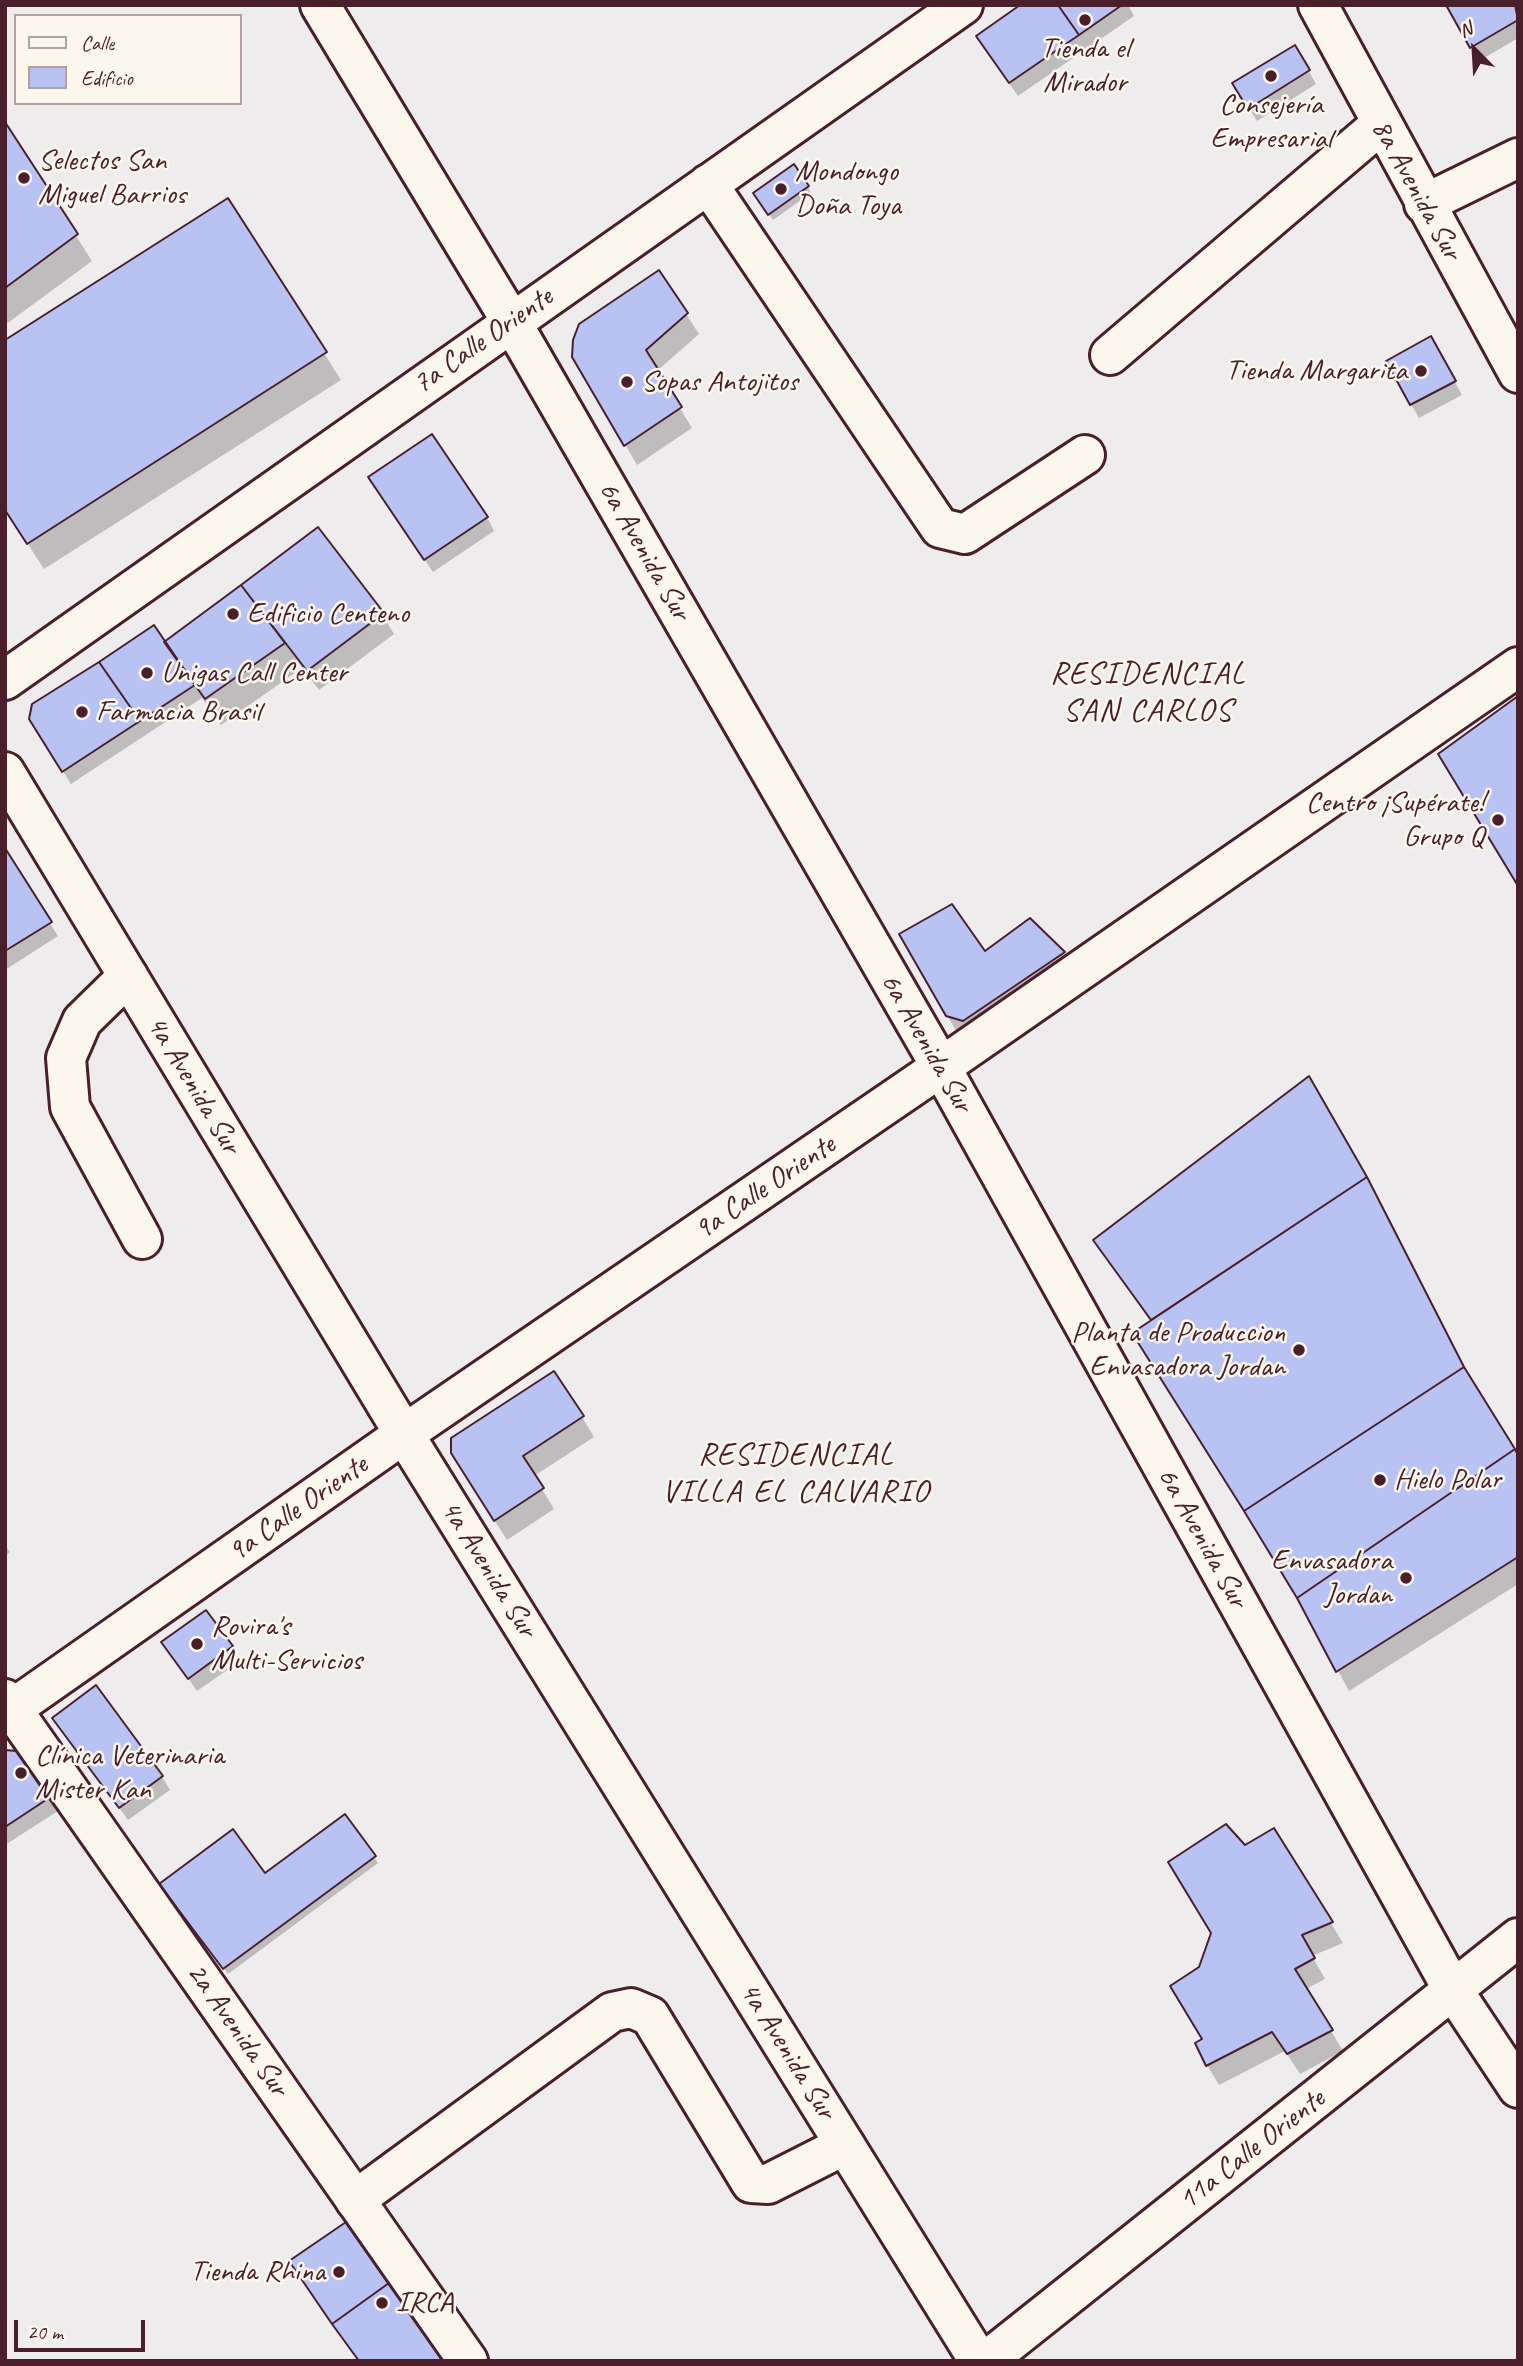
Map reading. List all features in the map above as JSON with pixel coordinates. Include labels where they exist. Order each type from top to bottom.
[{"type":"street","name":"6a Avenida Sur","points":[[320,5],[511,321],[941,1067],[1453,1990],[1518,2088]]},
{"type":"street","name":"7a Calle Oriente","points":[[5,680],[963,5]]},
{"type":"street","name":"8a Avenida Sur","points":[[1318,5],[1380,125],[1518,373]]},
{"type":"street","points":[[1110,355],[1380,125]]},
{"type":"street","points":[[1424,204],[1518,158]]},
{"type":"street","points":[[708,184],[940,528],[965,534],[1085,455]]},
{"type":"street","name":"9a Calle Oriente","points":[[8,1707],[941,1067],[1518,667]]},
{"type":"street","name":"4a Avenida Sur","points":[[5,772],[404,1434],[979,2361]]},
{"type":"street","points":[[128,976],[82,1021],[66,1058],[70,1107],[142,1239]]},
{"type":"street","name":"2a Avenida Sur","points":[[8,1707],[468,2361]]},
{"type":"street","name":"11a Calle Oriente","points":[[986,2361],[1518,1938]]},
{"type":"street","points":[[355,2200],[612,2012],[631,2008],[650,2016],[751,2183],[768,2184],[781,2179],[845,2145]]},
{"type":"building","points":[[1020,5],[1058,5],[1079,35],[1009,83],[976,36]]},
{"type":"building","name":"Tienda el Mirador","points":[[1058,5],[1122,5],[1079,35]]},
{"type":"building","points":[[1446,5],[1515,5],[1518,20],[1470,48]]},
{"type":"building","name":"Consejería Empresarial","points":[[1295,45],[1310,70],[1248,109],[1232,83]]},
{"type":"building","name":"Selectos San Miguel Barrios","points":[[5,122],[78,234],[5,288]]},
{"type":"building","name":"Mondongo Doña Toya","points":[[794,164],[809,186],[768,215],[753,193]]},
{"type":"building","points":[[228,198],[327,352],[27,544],[5,510],[5,340]]},
{"type":"building","name":"Sopas Antojitos","points":[[659,270],[688,313],[646,350],[682,407],[624,446],[572,357],[573,340],[579,324]]},
{"type":"building","name":"Tienda Margarita","points":[[1431,336],[1456,381],[1410,405],[1386,361]]},
{"type":"building","points":[[432,434],[488,517],[424,560],[368,477]]},
{"type":"building","points":[[318,527],[384,613],[307,671],[241,585]]},
{"type":"building","name":"Edificio Centeno","points":[[241,585],[285,643],[205,699],[164,642]]},
{"type":"building","name":"Unigas Call Center","points":[[154,625],[195,685],[140,721],[99,662]]},
{"type":"building","name":"Farmacia Brasil","points":[[99,662],[140,721],[62,772],[29,719],[32,704]]},
{"type":"building","name":"Centro ¡Supérate! Grupo Q","points":[[1518,696],[1518,886],[1438,754]]},
{"type":"building","points":[[5,848],[52,922],[5,951]]},
{"type":"building","points":[[952,904],[985,951],[1030,918],[1065,952],[963,1021],[946,1016],[899,934]]},
{"type":"building","points":[[1309,1076],[1367,1177],[1151,1320],[1093,1240]]},
{"type":"building","name":"Planta de Produccion Envasadora Jordan","points":[[1367,1177],[1464,1367],[1244,1511],[1132,1333]]},
{"type":"building","name":"Hielo Polar","points":[[1464,1367],[1515,1449],[1297,1598],[1244,1511]]},
{"type":"building","points":[[554,1371],[584,1416],[523,1456],[544,1488],[494,1521],[451,1453],[451,1438]]},
{"type":"building","name":"Envasadora Jordan","points":[[1515,1449],[1518,1455],[1518,1557],[1336,1672],[1297,1598]]},
{"type":"building","name":"Rovira's Multi-Servicios","points":[[206,1610],[233,1646],[188,1679],[161,1642]]},
{"type":"building","points":[[96,1685],[163,1776],[119,1808],[52,1718]]},
{"type":"building","name":"Clínica Veterinaria Mister Kan","points":[[5,1750],[17,1751],[55,1794],[5,1827]]},
{"type":"building","points":[[345,1814],[376,1856],[223,1969],[159,1884],[233,1829],[265,1873]]},
{"type":"building","points":[[1226,1824],[1245,1845],[1274,1828],[1333,1922],[1302,1935],[1315,1958],[1295,1969],[1333,2030],[1287,2054],[1272,2032],[1206,2066],[1195,2043],[1202,2039],[1170,1986],[1199,1967],[1211,1933],[1168,1862]]},
{"type":"building","name":"Tienda Rhina","points":[[346,2222],[389,2283],[332,2324],[289,2261]]},
{"type":"building","name":"IRCA","points":[[389,2283],[444,2361],[359,2361],[332,2324]]},
{"type":"place","name":"Tienda el Mirador","points":[[1085,20]]},
{"type":"place","name":"Consejería Empresarial","points":[[1271,76]]},
{"type":"place","name":"Selectos San Miguel Barrios","points":[[24,178]]},
{"type":"place","name":"Mondongo Doña Toya","points":[[781,189]]},
{"type":"place","name":"Tienda Margarita","points":[[1421,371]]},
{"type":"place","name":"Sopas Antojitos","points":[[627,382]]},
{"type":"place","name":"Edificio Centeno","points":[[233,614]]},
{"type":"place","name":"Unigas Call Center","points":[[147,673]]},
{"type":"place","name":"Farmacia Brasil","points":[[82,712]]},
{"type":"place","name":"Centro ¡Supérate! Grupo Q","points":[[1498,820]]},
{"type":"place","name":"Planta de Produccion Envasadora Jordan","points":[[1299,1350]]},
{"type":"place","name":"Hielo Polar","points":[[1380,1480]]},
{"type":"place","name":"Envasadora Jordan","points":[[1406,1578]]},
{"type":"place","name":"Rovira's Multi-Servicios","points":[[197,1644]]},
{"type":"place","name":"Clínica Veterinaria Mister Kan","points":[[21,1773]]},
{"type":"place","name":"Tienda Rhina","points":[[339,2272]]},
{"type":"place","name":"IRCA","points":[[382,2303]]},
{"type":"district","name":"RESIDENCIAL SAN CARLOS","points":[[1148,694]]},
{"type":"district","name":"RESIDENCIAL VILLA EL CALVARIO","points":[[796,1474]]}]
